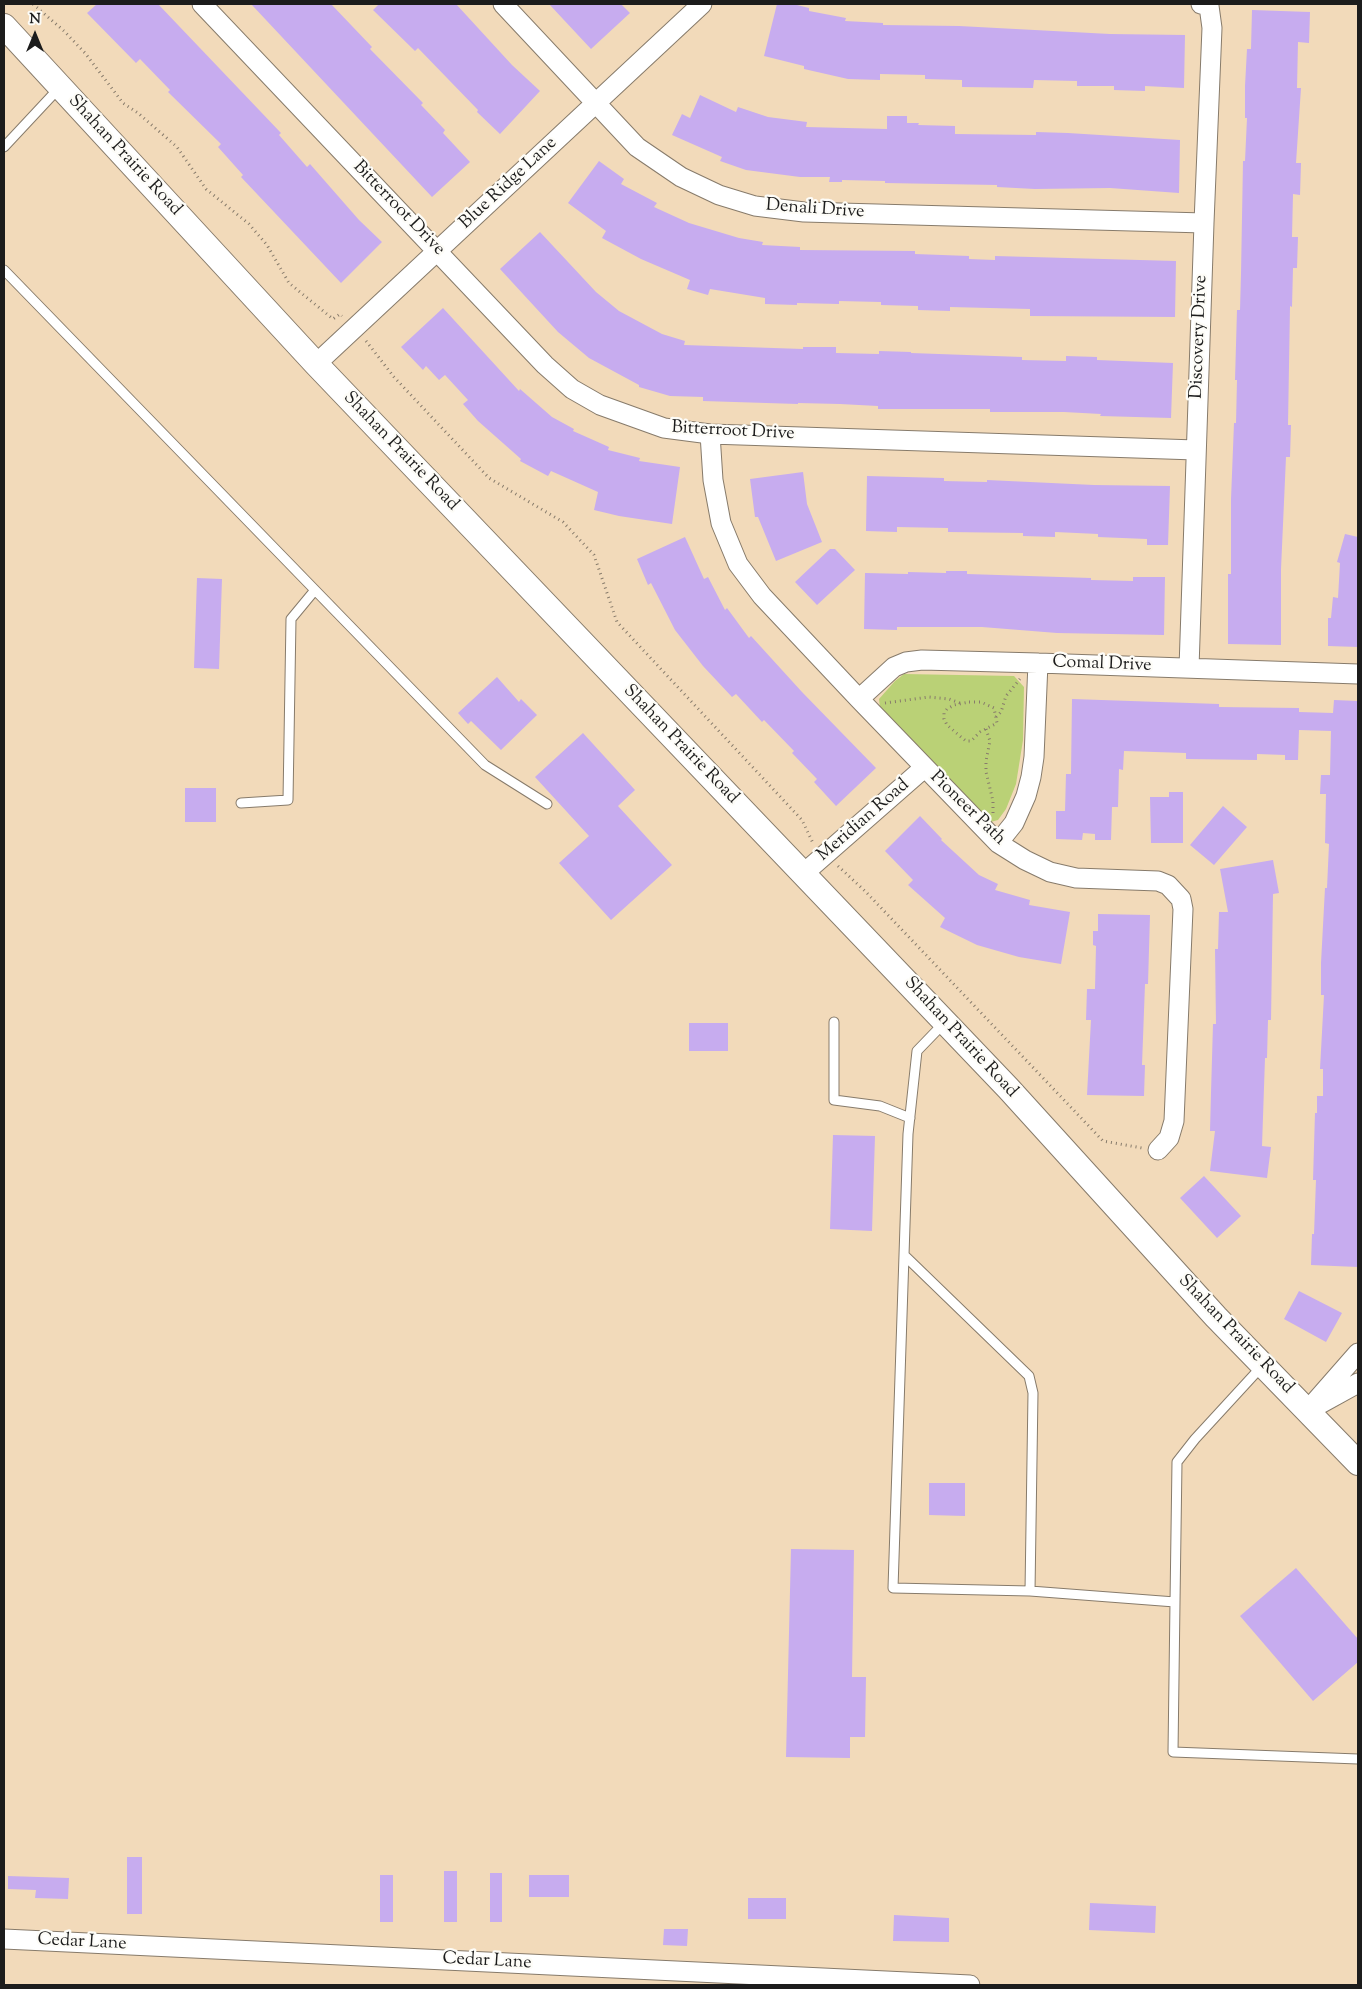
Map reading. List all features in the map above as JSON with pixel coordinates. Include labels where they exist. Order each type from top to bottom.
[{"type":"street","name":"Bitterroot Drive","points":[[202,4],[545,366],[572,389],[600,405],[664,428],[710,434],[1196,450]]},
{"type":"street","name":"Denali Drive","points":[[503,4],[597,102],[637,147],[681,178],[719,196],[755,206],[804,212],[1204,223]]},
{"type":"street","name":"Blue Ridge Lane","points":[[316,364],[702,4]]},
{"type":"street","name":"Discovery Drive","points":[[1189,668],[1212,28],[1205,5]]},
{"type":"street","name":"Shahan Prairie Road","points":[[4,26],[316,364],[1008,1088],[1216,1317],[1358,1463]]},
{"type":"street","name":"Pioneer Path","points":[[710,434],[713,480],[721,523],[738,564],[762,596],[924,768],[998,843],[1025,860],[1050,872],[1076,878],[1158,881],[1172,888],[1181,899],[1183,909],[1174,1121],[1169,1138],[1158,1150]]},
{"type":"street","name":"Comal Drive","points":[[859,699],[894,668],[906,662],[922,660],[1038,662],[1358,674]]},
{"type":"street","points":[[998,843],[1014,823],[1026,796],[1031,777],[1034,757],[1038,662]]},
{"type":"street","name":"Meridian Road","points":[[803,874],[924,768]]},
{"type":"street","points":[[1308,1410],[1358,1353]]},
{"type":"street","points":[[1308,1410],[1358,1383]]},
{"type":"street","name":"Cedar Lane","points":[[4,1939],[970,1985]]},
{"type":"lane","points":[[4,147],[60,87]]},
{"type":"lane","points":[[4,270],[485,765],[547,804]]},
{"type":"lane","points":[[241,803],[288,800],[291,619],[315,590]]},
{"type":"lane","points":[[834,1022],[834,1100],[880,1106],[910,1118]]},
{"type":"lane","points":[[945,1022],[917,1051],[910,1118],[893,1588],[1030,1591],[1175,1602]]},
{"type":"lane","points":[[904,1255],[1029,1376],[1033,1393],[1030,1591]]},
{"type":"lane","points":[[1263,1364],[1195,1439],[1177,1462],[1173,1752],[1358,1759]]},
{"type":"path","points":[[33,4],[64,31],[85,53],[123,103],[177,147],[206,189],[249,224],[268,245],[289,283],[333,319],[340,314],[368,343],[394,377],[489,478],[563,522],[594,555],[617,622],[802,820],[813,843],[866,892],[1103,1141],[1158,1150]]},
{"type":"path","points":[[996,717],[1001,712],[1006,696],[1020,679]]},
{"type":"path","points":[[883,703],[929,697],[949,699],[960,704]]},
{"type":"path","points":[[981,702],[988,704],[994,708],[996,723],[971,741],[966,741],[948,725],[944,713],[954,705],[960,704],[981,702]]},
{"type":"path","points":[[986,729],[990,741],[986,772],[993,801],[994,819]]},
{"type":"green space","points":[[904,674],[1014,676],[1024,687],[1023,740],[1016,784],[1006,809],[998,820],[987,823],[880,708],[879,699]]},
{"type":"building","points":[[97,4],[158,4],[281,133],[279,135],[307,167],[310,164],[359,220],[382,242],[341,283],[241,177],[243,175],[218,147],[221,144],[168,92],[170,90],[140,59],[136,63],[87,13]]},
{"type":"building","points":[[251,4],[331,4],[372,47],[370,49],[423,103],[421,105],[445,130],[443,133],[470,162],[432,197]]},
{"type":"building","points":[[379,4],[456,4],[512,65],[540,91],[500,134],[418,48],[415,51],[373,10]]},
{"type":"building","points":[[549,4],[621,4],[630,13],[591,49]]},
{"type":"building","points":[[777,4],[793,4],[809,8],[809,11],[846,18],[845,21],[883,23],[883,25],[959,26],[1110,34],[1185,35],[1184,88],[1145,86],[1145,91],[1114,90],[1114,86],[1077,86],[1077,81],[1034,80],[1033,88],[962,87],[962,80],[925,79],[925,75],[880,74],[880,80],[848,79],[804,69],[804,66],[764,56]]},
{"type":"building","points":[[1252,10],[1310,12],[1309,43],[1298,42],[1297,88],[1301,88],[1296,163],[1301,163],[1300,195],[1293,194],[1292,237],[1298,237],[1297,268],[1293,268],[1292,307],[1290,306],[1288,425],[1291,425],[1290,457],[1286,457],[1281,569],[1281,645],[1228,644],[1228,574],[1231,574],[1231,499],[1234,423],[1236,423],[1237,310],[1240,310],[1243,161],[1245,161],[1247,118],[1245,118],[1245,86],[1247,49],[1251,49]]},
{"type":"building","points":[[700,95],[736,112],[738,107],[768,117],[807,122],[806,127],[887,129],[887,116],[907,116],[907,123],[955,126],[955,134],[1036,135],[1036,132],[1180,140],[1179,193],[1110,188],[1035,189],[997,187],[997,185],[885,183],[885,181],[842,180],[842,182],[829,182],[830,177],[800,177],[746,170],[720,161],[722,157],[672,135],[682,114],[690,118]]},
{"type":"building","points":[[599,161],[624,179],[621,184],[657,203],[654,207],[689,223],[739,238],[763,242],[762,245],[800,247],[800,250],[915,251],[915,254],[969,256],[969,259],[995,260],[995,256],[1176,261],[1175,317],[1030,316],[1030,309],[950,307],[950,311],[918,310],[918,306],[881,305],[881,302],[839,301],[839,304],[765,304],[765,298],[710,289],[708,295],[687,289],[690,280],[641,259],[602,238],[606,231],[568,203]]},
{"type":"building","points":[[540,232],[596,292],[619,311],[662,334],[685,341],[684,345],[803,349],[803,347],[836,347],[836,353],[879,354],[879,351],[911,352],[1022,357],[1022,360],[1066,361],[1066,356],[1097,357],[1097,360],[1173,363],[1171,418],[1100,416],[1101,414],[1064,412],[990,412],[990,409],[878,409],[878,406],[840,404],[703,401],[703,397],[670,396],[639,387],[639,385],[589,358],[558,332],[500,269]]},
{"type":"building","points":[[443,308],[519,391],[520,389],[552,417],[574,429],[573,431],[609,447],[608,450],[640,458],[639,461],[680,467],[672,524],[594,510],[598,492],[551,471],[548,476],[520,461],[521,459],[478,421],[463,404],[468,400],[445,375],[439,380],[426,366],[423,370],[401,347]]},
{"type":"building","points":[[803,472],[807,504],[822,542],[776,561],[758,517],[755,517],[750,479]]},
{"type":"building","points":[[867,476],[944,478],[944,481],[987,482],[987,480],[1170,486],[1168,545],[1147,545],[1147,539],[1098,537],[1098,534],[1055,532],[1055,537],[1023,536],[1023,533],[948,532],[948,528],[897,527],[897,532],[866,531]]},
{"type":"building","points":[[1345,534],[1358,537],[1358,647],[1328,646],[1328,618],[1331,618],[1333,597],[1338,598],[1340,563],[1337,562]]},
{"type":"building","points":[[685,537],[704,579],[708,577],[725,610],[727,608],[749,638],[751,636],[876,768],[836,806],[814,782],[817,779],[792,753],[794,751],[764,720],[762,722],[736,694],[732,697],[703,666],[675,630],[651,583],[648,585],[637,559]]},
{"type":"building","points":[[830,549],[835,549],[855,570],[817,605],[795,582]]},
{"type":"building","points":[[946,571],[967,571],[967,574],[1091,578],[1091,580],[1133,581],[1133,577],[1165,577],[1164,635],[1057,633],[982,627],[897,627],[897,630],[864,629],[865,573],[908,574],[908,572],[946,573]]},
{"type":"building","points":[[197,578],[222,579],[219,669],[194,668]]},
{"type":"building","points":[[497,677],[519,702],[521,699],[537,715],[501,750],[471,721],[468,724],[458,713]]},
{"type":"building","points":[[1072,699],[1219,704],[1219,707],[1299,708],[1299,712],[1333,713],[1334,700],[1358,701],[1358,1267],[1311,1265],[1316,1180],[1313,1180],[1315,1113],[1317,1113],[1317,1096],[1323,1096],[1323,1069],[1320,1069],[1324,995],[1321,995],[1321,963],[1329,844],[1325,843],[1326,794],[1320,794],[1321,775],[1330,775],[1331,731],[1299,730],[1298,760],[1285,760],[1285,755],[1257,754],[1257,760],[1186,759],[1186,753],[1124,751],[1123,770],[1119,769],[1118,807],[1112,807],[1111,840],[1095,840],[1095,834],[1083,833],[1082,840],[1056,839],[1056,811],[1065,811],[1066,774],[1071,774]]},
{"type":"building","points":[[583,733],[635,790],[618,806],[672,865],[611,920],[559,863],[589,836],[535,777]]},
{"type":"building","points":[[185,788],[216,788],[216,822],[185,822]]},
{"type":"building","points":[[1169,792],[1183,792],[1183,843],[1151,843],[1150,797],[1169,797]]},
{"type":"building","points":[[1223,806],[1247,827],[1214,865],[1190,845]]},
{"type":"building","points":[[920,816],[941,840],[979,875],[998,884],[995,890],[1030,900],[1029,905],[1070,912],[1061,964],[1019,957],[977,945],[940,927],[945,918],[908,885],[913,880],[885,851]]},
{"type":"building","points":[[1273,860],[1279,893],[1273,894],[1271,1020],[1268,1020],[1267,1058],[1265,1058],[1262,1146],[1271,1147],[1267,1178],[1210,1171],[1215,1131],[1210,1131],[1213,1024],[1216,1024],[1215,949],[1218,949],[1219,912],[1228,912],[1220,869]]},
{"type":"building","points":[[1098,914],[1150,915],[1148,984],[1145,984],[1142,1065],[1145,1065],[1144,1096],[1087,1095],[1091,1020],[1086,1020],[1087,989],[1095,989],[1096,946],[1093,945],[1093,931],[1098,931]]},
{"type":"building","points":[[689,1023],[728,1023],[728,1051],[689,1051]]},
{"type":"building","points":[[833,1135],[875,1136],[872,1231],[830,1229]]},
{"type":"building","points":[[1204,1176],[1241,1216],[1217,1238],[1180,1198]]},
{"type":"building","points":[[1299,1291],[1342,1313],[1326,1342],[1284,1319]]},
{"type":"building","points":[[929,1483],[965,1483],[965,1516],[929,1515]]},
{"type":"building","points":[[791,1549],[854,1550],[852,1677],[866,1677],[865,1737],[850,1737],[850,1758],[786,1757]]},
{"type":"building","points":[[1296,1568],[1358,1639],[1358,1662],[1313,1701],[1240,1616]]},
{"type":"building","points":[[127,1857],[142,1857],[142,1914],[127,1914]]},
{"type":"building","points":[[444,1871],[457,1871],[457,1922],[444,1922]]},
{"type":"building","points":[[490,1873],[502,1873],[502,1922],[490,1922]]},
{"type":"building","points":[[380,1875],[393,1875],[393,1922],[380,1922]]},
{"type":"building","points":[[529,1875],[569,1875],[569,1897],[529,1897]]},
{"type":"building","points":[[8,1876],[69,1878],[68,1899],[35,1898],[36,1890],[8,1889]]},
{"type":"building","points":[[748,1898],[786,1898],[786,1919],[748,1919]]},
{"type":"building","points":[[1090,1903],[1156,1906],[1155,1933],[1089,1930]]},
{"type":"building","points":[[894,1915],[949,1918],[949,1942],[893,1941]]},
{"type":"building","points":[[664,1929],[688,1929],[687,1946],[663,1945]]}]
